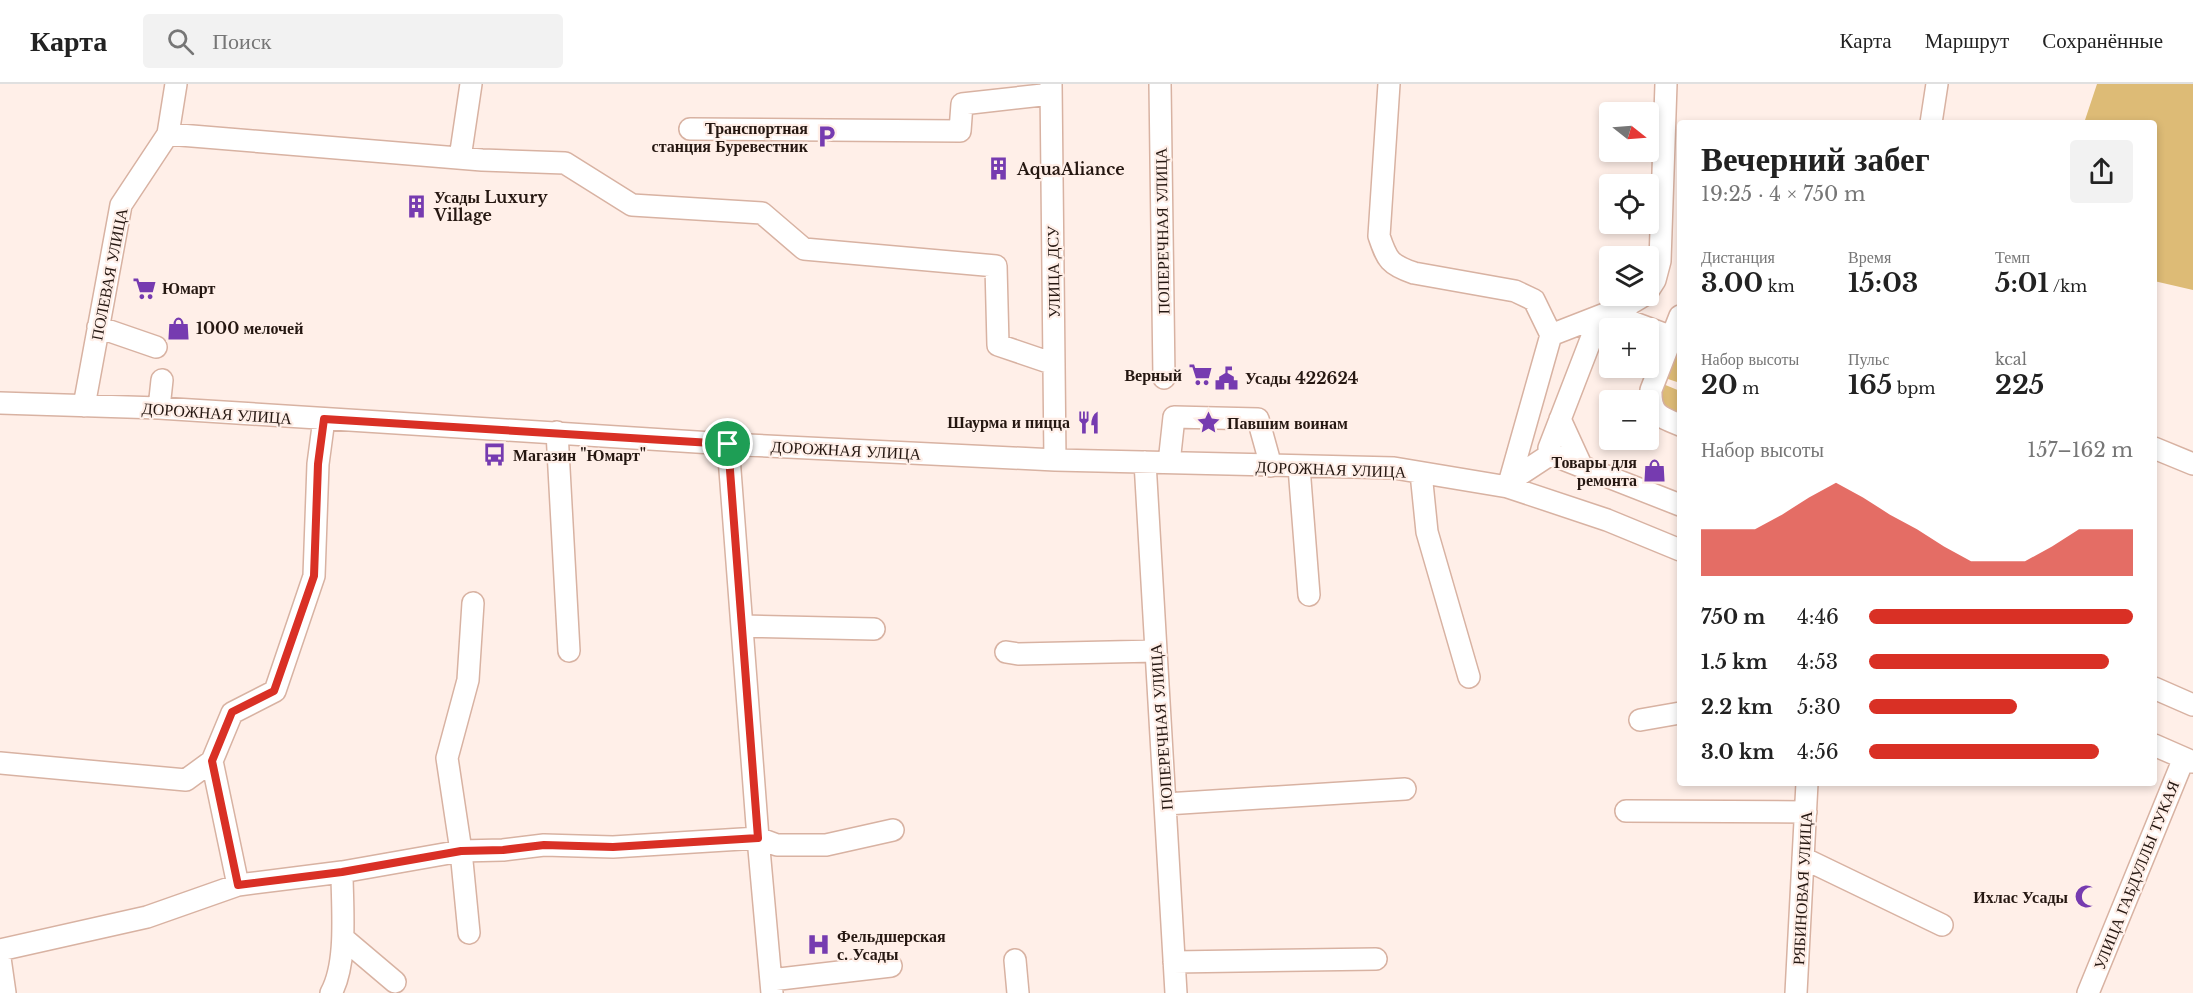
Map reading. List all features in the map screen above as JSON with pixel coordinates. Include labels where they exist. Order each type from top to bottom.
[{"type":"street","name":"ПОЛЕВАЯ УЛИЦА","points":[[84,405],[121,205],[168,134],[176,84]]},
{"type":"street","points":[[460,158],[471,84]]},
{"type":"street","name":"ПОПЕРЕЧНАЯ УЛИЦА","points":[[1161,84],[1164,378]]},
{"type":"street","points":[[1389,84],[1379,236],[1386,258],[1398,268],[1414,273],[1515,291],[1534,300],[1551,335],[1509,484]]},
{"type":"street","points":[[1659,265],[1666,84]]},
{"type":"street","points":[[1931,120],[1937,84]]},
{"type":"street","points":[[690,129],[960,131],[962,104],[1051,89]]},
{"type":"street","name":"УЛИЦА ДСУ","points":[[1051,89],[1055,460]]},
{"type":"street","points":[[168,134],[460,158],[565,163],[632,204],[762,213],[804,249],[996,266],[998,345],[1054,364]]},
{"type":"street","points":[[1551,335],[1621,306]]},
{"type":"street","points":[[1604,314],[1676,339],[1651,390],[1651,399],[1655,412],[1660,417],[1677,424]]},
{"type":"street","points":[[1604,314],[1549,448],[1551,453],[1582,467],[1677,504]]},
{"type":"street","points":[[98,327],[156,348]]},
{"type":"street","points":[[159,408],[162,380]]},
{"type":"street","name":"ДОРОЖНАЯ УЛИЦА","points":[[0,403],[159,408],[728,444],[1055,460],[1394,468],[1509,484],[1677,549]]},
{"type":"street","points":[[1169,463],[1174,417],[1258,419],[1271,466]]},
{"type":"street","points":[[0,763],[186,780],[212,761],[232,712],[274,691],[314,576],[318,464],[324,419]]},
{"type":"street","points":[[1560,419],[1582,467]]},
{"type":"street","points":[[557,432],[569,651]]},
{"type":"street","points":[[728,444],[771,986],[891,966]]},
{"type":"street","points":[[2157,449],[2193,465]]},
{"type":"street","points":[[1509,484],[1551,453]]},
{"type":"street","name":"ПОПЕРЕЧНАЯ УЛИЦА","points":[[1145,462],[1176,993]]},
{"type":"street","points":[[1299,467],[1309,595]]},
{"type":"street","points":[[1421,473],[1427,532],[1469,677]]},
{"type":"street","points":[[470,933],[447,758],[468,680],[473,603]]},
{"type":"street","points":[[742,626],[874,629]]},
{"type":"street","points":[[1006,652],[1018,654],[1156,651]]},
{"type":"street","points":[[2157,689],[2193,705]]},
{"type":"street","points":[[1640,720],[1677,714]]},
{"type":"street","points":[[2157,746],[2188,760]]},
{"type":"street","name":"УЛИЦА ГАБДУЛЛЫ ТУКАЯ","points":[[2088,993],[2188,760]]},
{"type":"street","points":[[212,761],[238,885]]},
{"type":"street","name":"РЯБИНОВАЯ УЛИЦА","points":[[1796,993],[1808,786]]},
{"type":"street","points":[[1166,804],[1405,789]]},
{"type":"street","points":[[1626,811],[1806,812]]},
{"type":"street","points":[[0,950],[147,917],[238,885],[342,872],[461,851],[503,850],[544,845],[613,847],[758,838],[777,845],[826,845],[893,830]]},
{"type":"street","points":[[1803,858],[1942,925]]},
{"type":"street","points":[[330,993],[336,984],[343,938],[342,872]]},
{"type":"street","points":[[343,938],[395,982]]},
{"type":"street","points":[[0,958],[5,993]]},
{"type":"street","points":[[1174,962],[1376,958]]},
{"type":"street","points":[[1015,960],[1017,993]]},
{"type":"shaded area","points":[[2097,84],[2193,84],[2193,290],[2157,282],[2157,120],[2085,120]]},
{"type":"shaded area","points":[[1677,357],[1677,382],[1665,378],[1673,359]]},
{"type":"shaded area","points":[[1663,384],[1677,390],[1677,413],[1663,404],[1661,396]]},
{"type":"place","name":"Транспортная станция Буревестник","points":[[826,137]]},
{"type":"place","name":"AquaAliance","points":[[999,169]]},
{"type":"place","name":"Усады Luxury Village","points":[[416,206]]},
{"type":"place","name":"Юмарт","points":[[144,288]]},
{"type":"place","name":"1000 мелочей","points":[[178,328]]},
{"type":"place","name":"Верный","points":[[1200,375]]},
{"type":"place","name":"Усады 422624","points":[[1227,378]]},
{"type":"place","name":"Шаурма и пицца","points":[[1088,422]]},
{"type":"place","name":"Павшим воинам","points":[[1209,423]]},
{"type":"place","name":"Магазин \"Юмарт\"","points":[[495,455]]},
{"type":"place","name":"Товары для ремонта","points":[[1655,471]]},
{"type":"place","name":"Ихлас Усады","points":[[2086,897]]},
{"type":"place","name":"Фельдшерская с. Усады","points":[[819,945]]},
{"type":"route","points":[[324,419],[728,444],[758,838],[613,847],[544,845],[503,850],[461,851],[342,872],[238,885],[212,761],[232,712],[274,691],[314,576],[318,464],[324,419]]}]
